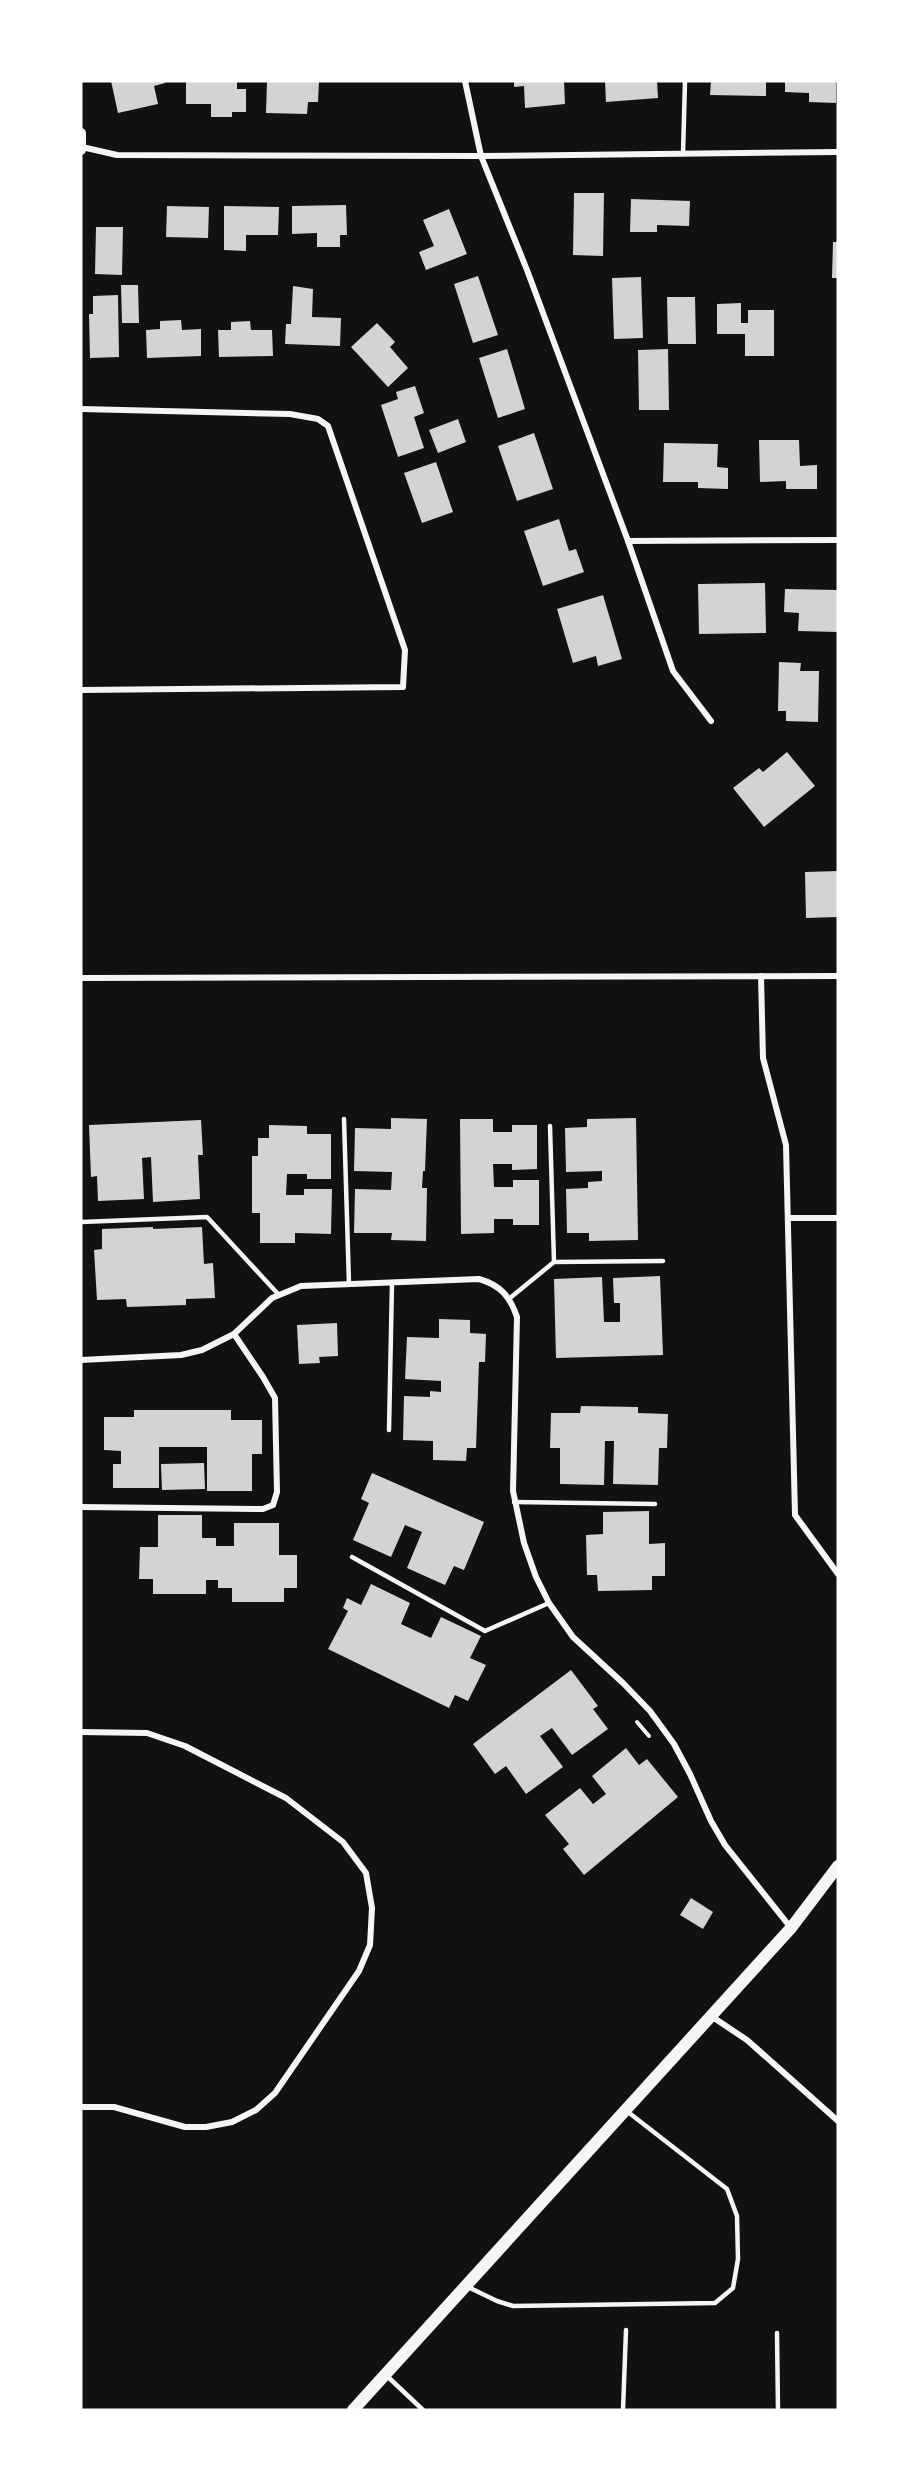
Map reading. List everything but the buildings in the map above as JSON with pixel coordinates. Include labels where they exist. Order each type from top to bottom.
[{"type":"main road","points":[[353,2410],[791,1928],[838,1866]]},
{"type":"street","points":[[465,81],[480,156],[527,270],[628,541],[673,671],[711,721]]},
{"type":"street","points":[[81,133],[82,149],[117,155],[480,156],[838,152]]},
{"type":"street","points":[[81,409],[290,414],[318,419],[328,426],[405,650],[403,687],[81,690]]},
{"type":"street","points":[[628,541],[838,540]]},
{"type":"street","points":[[761,976],[763,1058],[786,1145],[795,1515],[838,1574]]},
{"type":"street","points":[[81,978],[838,976]]},
{"type":"street","points":[[788,1218],[838,1218]]},
{"type":"street","points":[[81,1360],[181,1355],[202,1350],[234,1334],[259,1309],[279,1295],[301,1286],[479,1279],[499,1287],[510,1298],[517,1317],[514,1502],[524,1544],[536,1577],[549,1603],[573,1638],[650,1711],[674,1744],[725,1845],[791,1928]]},
{"type":"street","points":[[81,1507],[263,1509],[273,1505],[277,1492],[275,1398],[234,1334]]},
{"type":"street","points":[[81,1732],[147,1733],[185,1746],[286,1798],[343,1842],[366,1873],[372,1908],[370,1945],[359,1971],[275,2093],[256,2110],[232,2122],[206,2127],[184,2127],[114,2107],[81,2107]]},
{"type":"street","points":[[710,2016],[747,2040],[838,2121]]},
{"type":"lane","points":[[683,154],[685,81]]},
{"type":"lane","points":[[344,1119],[349,1284]]},
{"type":"lane","points":[[550,1126],[554,1262]]},
{"type":"lane","points":[[81,1222],[207,1217],[279,1295]]},
{"type":"lane","points":[[510,1298],[554,1262],[663,1262]]},
{"type":"lane","points":[[389,1430],[392,1283]]},
{"type":"lane","points":[[514,1502],[655,1504]]},
{"type":"lane","points":[[352,1557],[485,1631],[549,1603]]},
{"type":"lane","points":[[465,2286],[513,2306],[715,2303],[733,2288],[738,2259],[737,2217],[727,2189],[625,2110]]},
{"type":"lane","points":[[623,2410],[626,2330]]},
{"type":"lane","points":[[777,2333],[778,2410]]},
{"type":"lane","points":[[385,2374],[423,2410]]},
{"type":"path","points":[[637,1722],[649,1736]]}]
